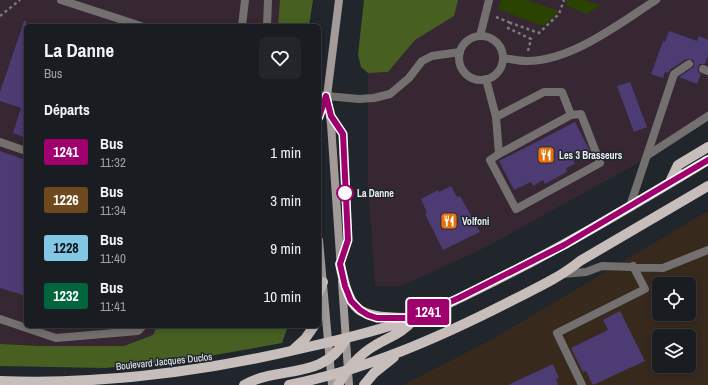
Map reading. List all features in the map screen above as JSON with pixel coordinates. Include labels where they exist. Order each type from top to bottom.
[{"type":"main road","points":[[321,106],[339,0]]},
{"type":"main road","points":[[323,95],[331,116],[349,385]]},
{"type":"main road","points":[[670,182],[678,165],[708,147]]},
{"type":"main road","points":[[340,264],[349,296],[360,310],[377,318],[415,318],[512,272],[630,206],[708,160]]},
{"type":"main road","points":[[295,384],[331,380],[348,370],[460,327],[563,274],[580,261],[708,186]]},
{"type":"main road","points":[[321,261],[331,380]]},
{"type":"main road","points":[[321,287],[323,282]]},
{"type":"main road","points":[[338,385],[348,370],[372,347],[407,328],[415,318]]},
{"type":"main road","name":"Boulevard Jacques Duclos","points":[[0,381],[68,381],[148,376],[216,367],[346,339],[415,318]]},
{"type":"main road","points":[[291,351],[305,339],[313,328]]},
{"type":"main road","points":[[244,385],[255,379],[300,370],[330,359],[341,348],[346,339]]},
{"type":"main road","points":[[364,385],[383,365],[408,348]]},
{"type":"street","points":[[62,0],[135,24]]},
{"type":"street","points":[[242,24],[245,0]]},
{"type":"street","points":[[267,24],[268,0]]},
{"type":"street","points":[[480,36],[489,0]]},
{"type":"street","points":[[503,58],[526,61],[539,60],[562,54],[596,38],[656,0]]},
{"type":"street","points":[[480,36],[487,37],[498,45],[503,58],[498,72],[486,80],[478,80],[465,73],[461,67],[460,52],[467,41],[480,36]]},
{"type":"street","points":[[323,95],[358,99],[374,98],[390,94],[410,78],[422,61],[432,56],[460,52]]},
{"type":"street","points":[[630,206],[674,74],[689,64]]},
{"type":"street","points":[[486,80],[496,117],[499,154]]},
{"type":"street","points":[[496,117],[544,92],[562,92],[571,115]]},
{"type":"street","points":[[581,114],[600,163],[516,209],[490,160],[571,115],[581,114]]},
{"type":"street","points":[[648,155],[708,116]]},
{"type":"street","points":[[0,142],[24,149]]},
{"type":"street","points":[[563,274],[586,272],[602,266],[663,268],[708,250]]},
{"type":"street","points":[[582,385],[557,333],[645,289],[633,266]]},
{"type":"street","points":[[0,319],[24,327]]},
{"type":"street","points":[[27,328],[56,338],[138,331],[141,328]]},
{"type":"path","points":[[0,16],[20,0]]},
{"type":"path","points":[[496,17],[539,33],[559,14],[564,0]]},
{"type":"path","points":[[511,23],[508,28],[531,39],[528,53]]},
{"type":"shaded area","points":[[0,0],[280,0],[278,24],[24,24],[24,328],[156,328],[153,335],[124,346],[41,346],[0,344]]},
{"type":"shaded area","points":[[458,0],[708,0],[708,120],[640,162],[486,247],[401,286],[375,286],[368,182],[368,73],[388,72],[415,40],[453,16]]},
{"type":"shaded area","points":[[708,211],[708,385],[403,385],[493,339]]},
{"type":"green space","points":[[280,0],[313,0],[309,24],[278,24]]},
{"type":"green space","points":[[364,0],[458,0],[454,16],[415,40],[388,72],[368,73],[361,67],[358,55]]},
{"type":"green space","points":[[501,0],[526,0],[557,10],[556,15],[543,26],[498,9]]},
{"type":"green space","points":[[567,0],[584,0],[600,5],[587,14],[566,5]]},
{"type":"green space","points":[[156,328],[287,328],[282,343],[181,361],[105,368],[0,366],[0,344],[41,346],[124,346],[153,335]]},
{"type":"building","points":[[24,21],[26,21],[26,24],[24,24],[24,137],[13,133],[21,108],[0,101],[0,92]]},
{"type":"building","points":[[669,31],[697,41],[699,36],[708,40],[708,55],[705,64],[700,64],[698,67],[698,72],[701,74],[697,84],[679,77],[694,67],[694,61],[691,59],[686,59],[671,69],[668,73],[665,72],[663,78],[651,74],[663,41],[665,42]]},
{"type":"building","points":[[630,82],[647,127],[634,132],[617,86]]},
{"type":"building","name":"Les 3 Brasseurs","points":[[575,122],[590,151],[573,160],[575,164],[566,168],[567,172],[545,184],[543,180],[533,186],[531,182],[514,190],[499,161]]},
{"type":"building","points":[[0,151],[24,159],[24,295],[0,288]]},
{"type":"building","points":[[451,186],[457,197],[460,196],[480,232],[443,250],[425,214],[427,213],[421,199],[438,190],[439,192]]},
{"type":"building","points":[[620,311],[645,361],[593,385],[586,371],[583,372],[571,348],[608,330],[603,320]]},
{"type":"building","points":[[553,364],[559,378],[556,379],[558,385],[508,385]]},
{"type":"bus line","name":"1241","points":[[321,111],[326,96],[331,116],[343,134],[348,240],[340,264],[345,286],[351,301],[360,310],[377,318],[415,318],[459,298],[564,245],[708,160]]},
{"type":"place","name":"Les 3 Brasseurs","points":[[546,155]]},
{"type":"place","name":"La Danne","points":[[345,193]]},
{"type":"place","name":"Volfoni","points":[[449,221]]}]
